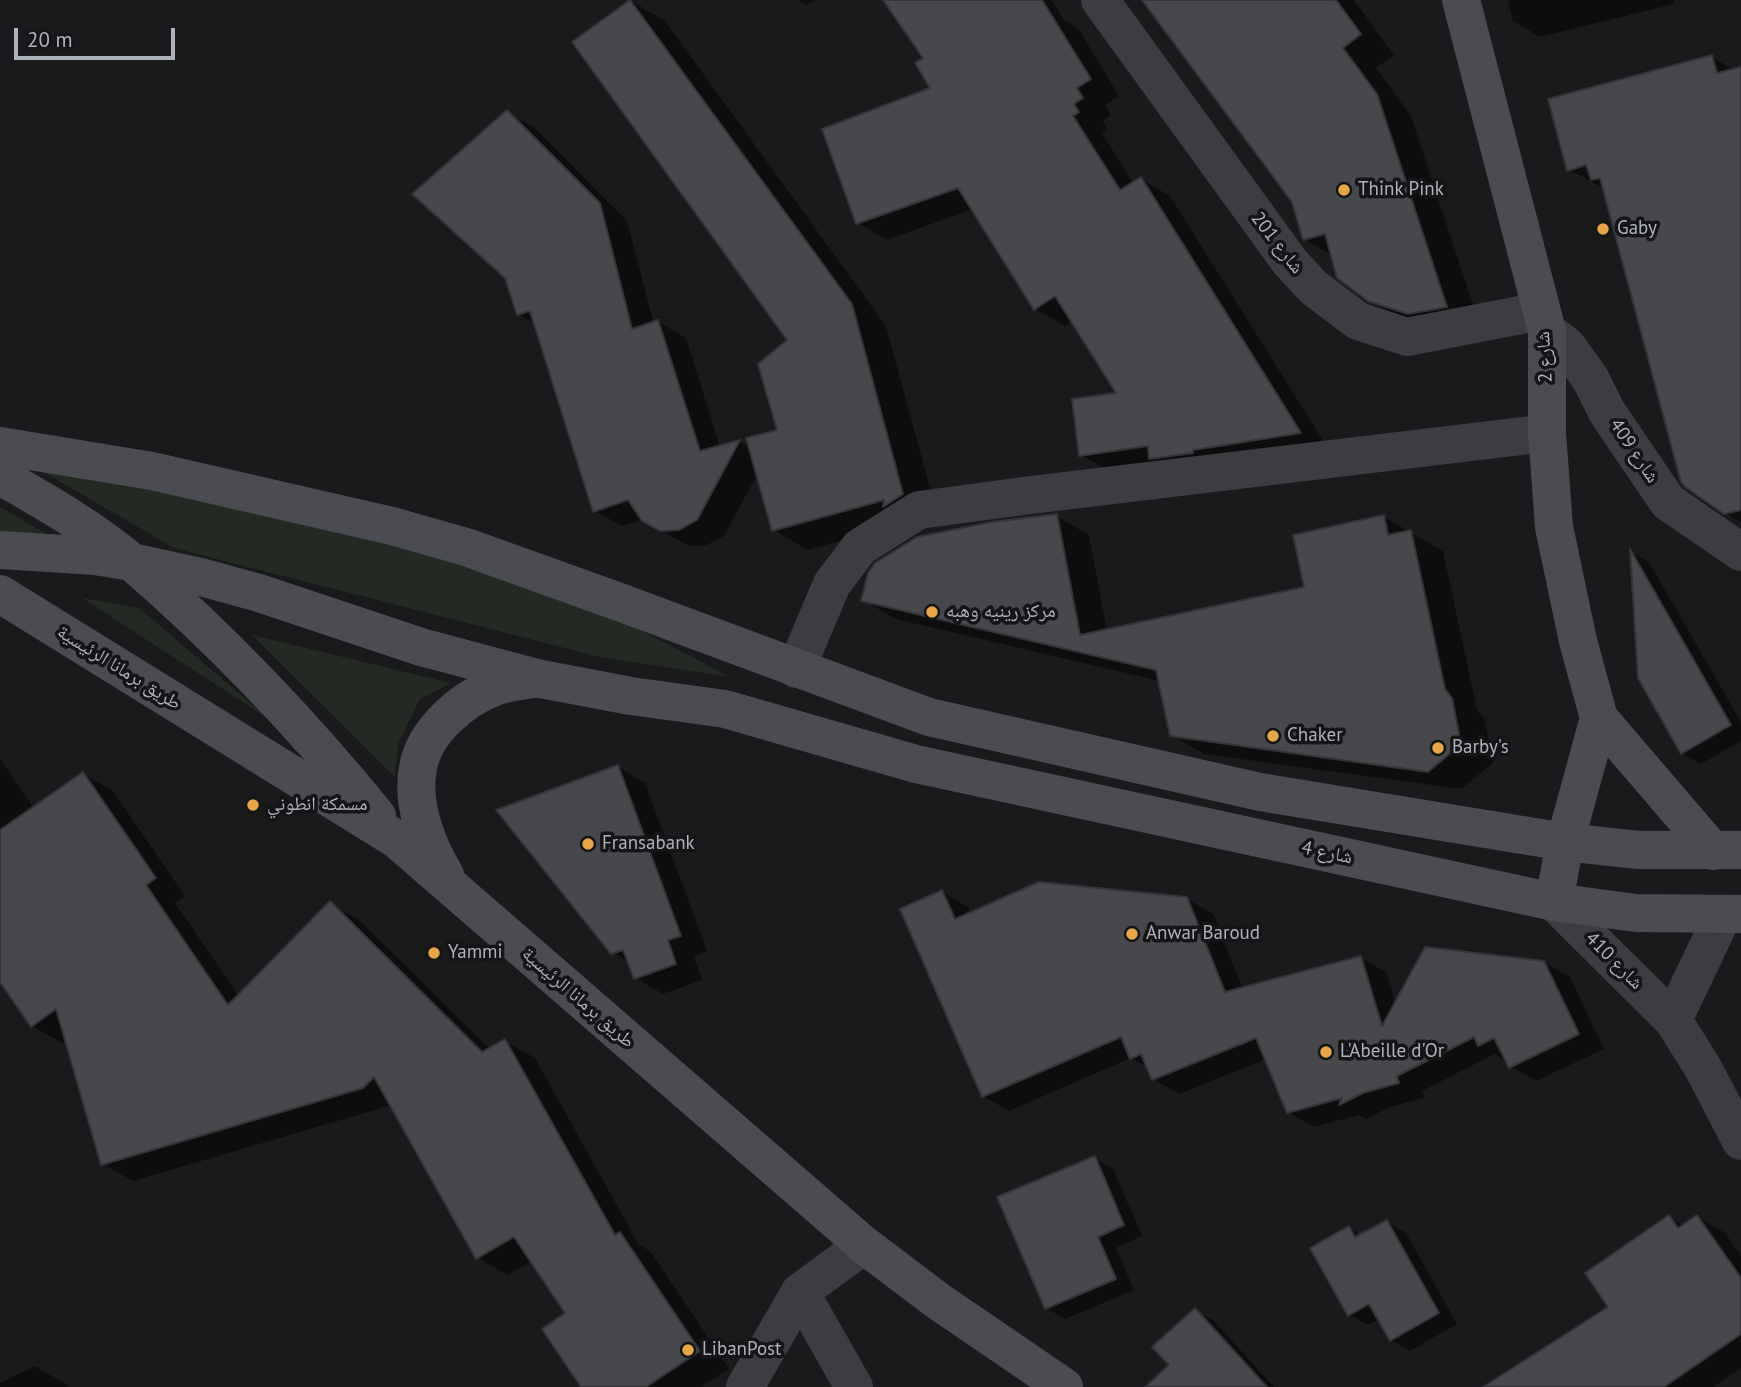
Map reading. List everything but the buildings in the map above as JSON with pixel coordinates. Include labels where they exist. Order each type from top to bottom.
[{"type":"main road","name":"شارع 2","points":[[1461,0],[1544,321],[1547,433],[1554,527],[1578,641],[1599,718],[1727,851]]},
{"type":"main road","points":[[0,446],[152,471],[392,526],[466,547],[929,717],[1260,792],[1564,842],[1638,850],[1727,851]]},
{"type":"main road","points":[[0,476],[64,513],[132,562],[242,664],[288,712],[396,839]]},
{"type":"main road","points":[[0,550],[132,562],[201,577],[259,593],[421,647],[541,679]]},
{"type":"main road","name":"طريق برمانا الرئيسية","points":[[0,594],[396,839],[864,1245],[937,1301],[1064,1387]]},
{"type":"main road","points":[[455,892],[436,860],[419,813],[418,767],[429,740],[457,709],[478,695],[504,684],[541,679]]},
{"type":"main road","name":"شارع 4","points":[[541,679],[631,696],[725,709],[916,764],[1554,902],[1636,914],[1732,915]]},
{"type":"main road","points":[[1554,902],[1564,842],[1599,718]]},
{"type":"street","name":"شارع 201","points":[[1100,0],[1290,262],[1334,305],[1358,321],[1407,337],[1544,321]]},
{"type":"street","name":"شارع 409","points":[[1544,321],[1590,378],[1607,412],[1668,502],[1741,552]]},
{"type":"street","points":[[796,669],[832,584],[860,547],[919,510],[1547,433]]},
{"type":"street","name":"شارع 410","points":[[1554,902],[1673,1020],[1703,1068],[1741,1141]]},
{"type":"street","points":[[1673,1020],[1732,915]]},
{"type":"street","points":[[745,1387],[800,1292],[864,1245]]},
{"type":"street","points":[[800,1292],[854,1387]]},
{"type":"shaded area","points":[[11,453],[195,481],[574,595],[730,677],[600,657],[174,548]]},
{"type":"shaded area","points":[[0,507],[50,536],[0,538]]},
{"type":"shaded area","points":[[82,598],[139,608],[269,719]]},
{"type":"shaded area","points":[[252,635],[451,683],[420,699],[398,744],[395,777]]},
{"type":"place","name":"Think Pink","points":[[1344,190]]},
{"type":"place","name":"Gaby","points":[[1603,229]]},
{"type":"place","name":"مركز رينيه وهبه","points":[[932,612]]},
{"type":"place","name":"Chaker","points":[[1273,736]]},
{"type":"place","name":"Barby's","points":[[1438,748]]},
{"type":"place","name":"مسمكة انطوني","points":[[253,805]]},
{"type":"place","name":"Fransabank","points":[[588,844]]},
{"type":"place","name":"Anwar Baroud","points":[[1132,934]]},
{"type":"place","name":"Yammi","points":[[434,953]]},
{"type":"place","name":"L'Abeille d'Or","points":[[1326,1052]]},
{"type":"place","name":"LibanPost","points":[[688,1350]]}]
